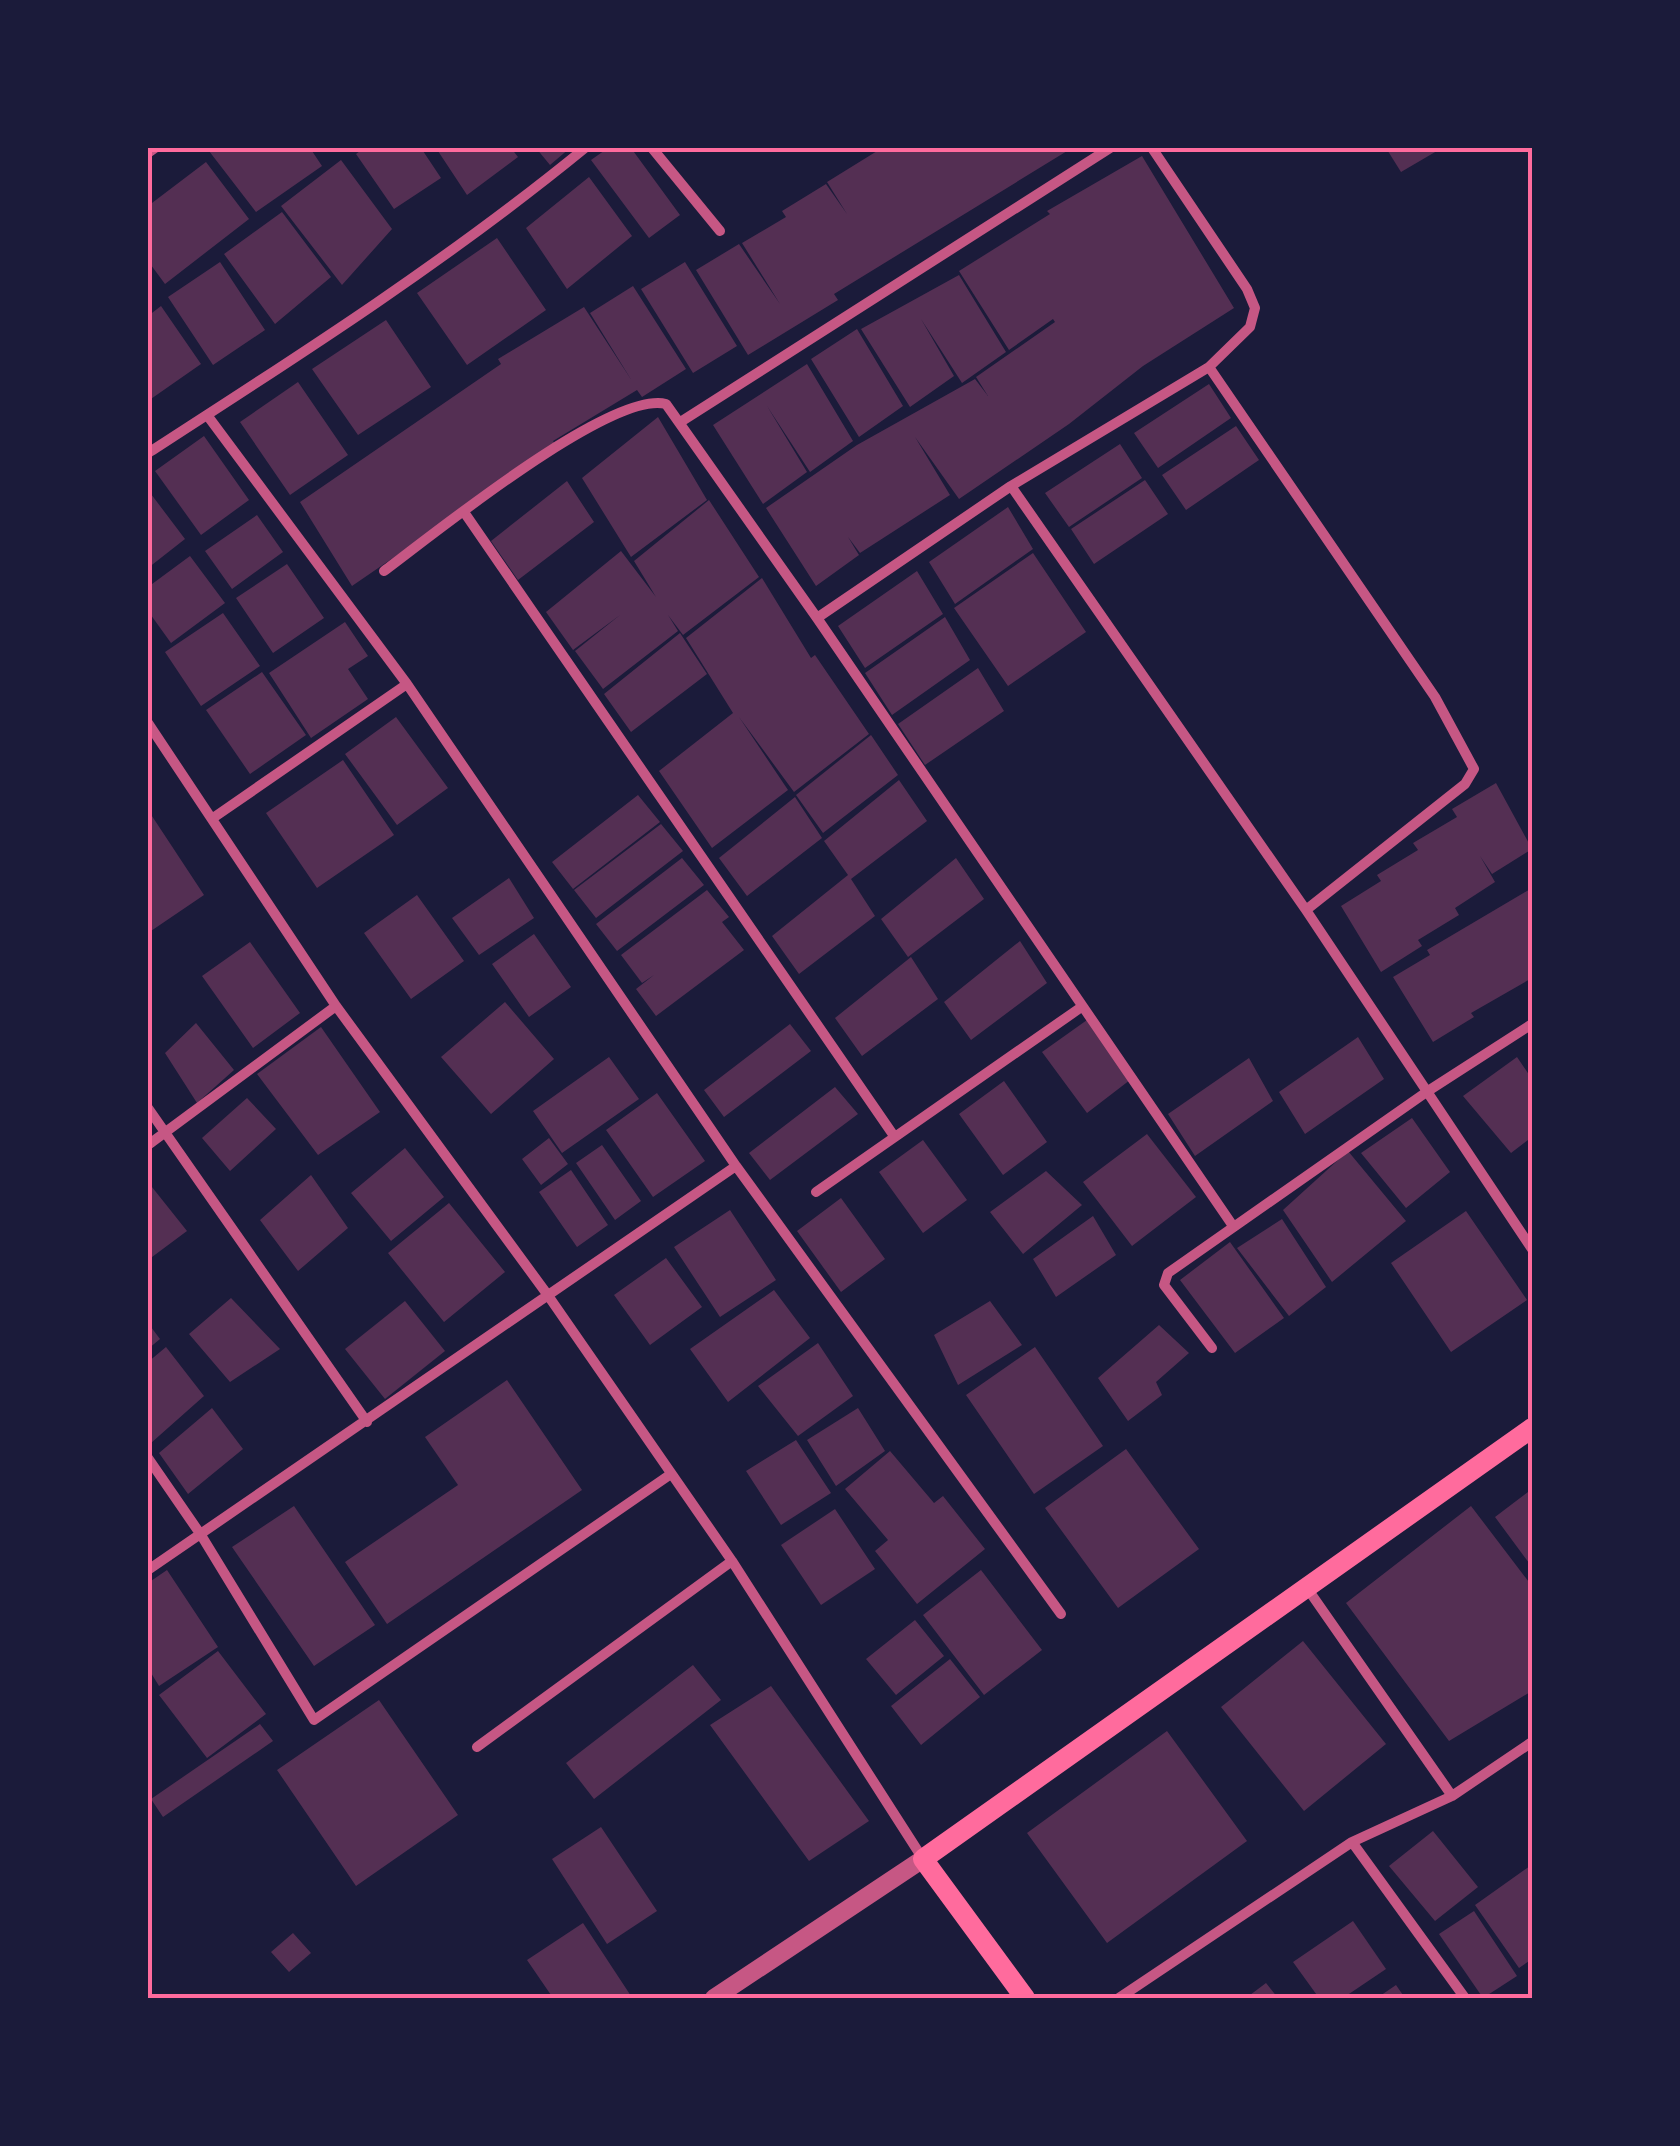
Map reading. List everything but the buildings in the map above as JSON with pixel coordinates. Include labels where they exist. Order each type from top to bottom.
[{"type":"main road","points":[[1025,1998],[923,1860],[1532,1428]]},
{"type":"street","points":[[148,153],[155,148]]},
{"type":"street","points":[[148,453],[248,392],[446,255],[585,148]]},
{"type":"street","points":[[652,148],[720,231]]},
{"type":"street","points":[[682,422],[1110,148]]},
{"type":"street","points":[[818,618],[1011,486],[1209,367],[1250,326],[1255,308],[1152,148]]},
{"type":"street","points":[[1209,367],[1435,697],[1474,769],[1465,784],[1306,910]]},
{"type":"street","points":[[384,571],[576,435],[618,412],[651,400],[666,404],[818,618],[1080,1008],[1233,1226]]},
{"type":"street","points":[[207,415],[407,684],[736,1166],[1061,1614]]},
{"type":"street","points":[[1011,486],[1306,910],[1532,1249]]},
{"type":"street","points":[[464,512],[894,1136]]},
{"type":"street","points":[[213,818],[407,684]]},
{"type":"street","points":[[148,724],[336,1006],[547,1294],[732,1561],[923,1860],[714,1998]]},
{"type":"street","points":[[148,1145],[336,1006]]},
{"type":"street","points":[[816,1192],[1080,1008]]},
{"type":"street","points":[[1212,1348],[1164,1285],[1168,1273],[1428,1090],[1532,1024]]},
{"type":"street","points":[[148,1108],[367,1422]]},
{"type":"street","points":[[148,1570],[736,1166]]},
{"type":"street","points":[[148,1458],[201,1535],[314,1720],[671,1474]]},
{"type":"street","points":[[477,1747],[732,1561]]},
{"type":"street","points":[[1306,1588],[1452,1796]]},
{"type":"street","points":[[1119,1998],[1352,1842],[1452,1796],[1532,1742]]},
{"type":"street","points":[[1352,1842],[1465,1998]]}]
